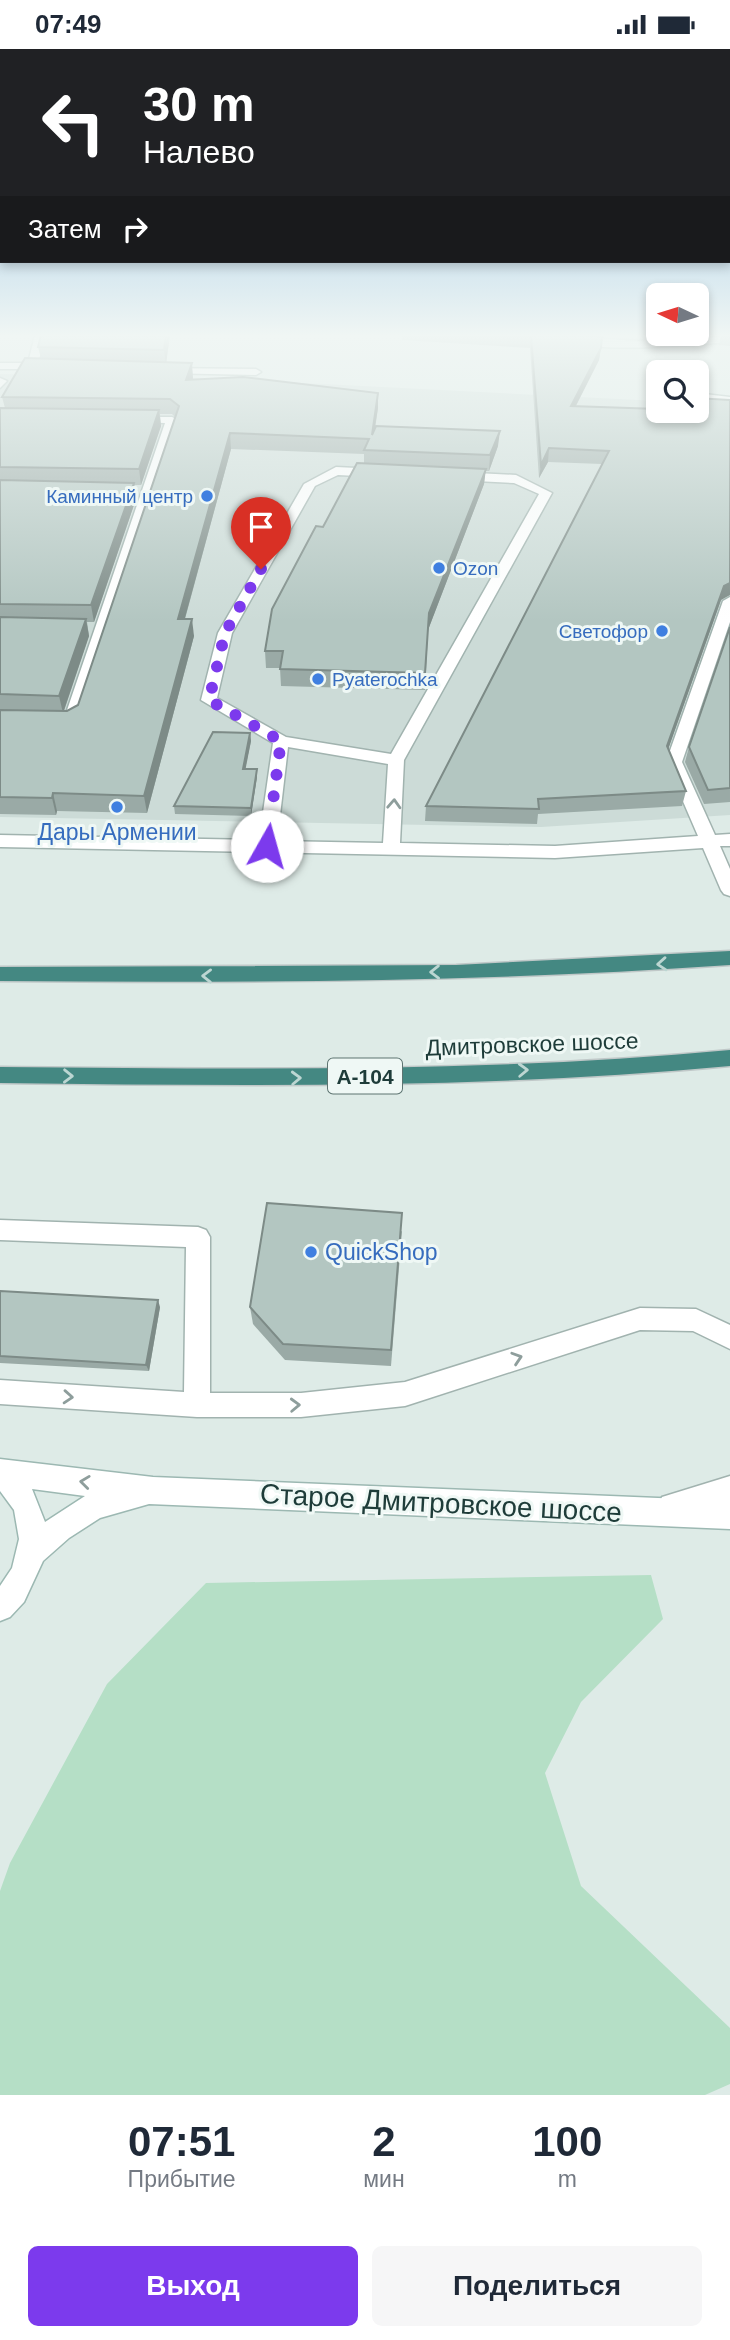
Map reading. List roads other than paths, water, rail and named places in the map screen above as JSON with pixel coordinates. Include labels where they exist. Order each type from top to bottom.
[{"type":"highway","points":[[0,974],[266,976],[612,967],[730,958]]},
{"type":"highway","name":"Дмитровское шоссе","points":[[0,1075],[276,1079],[645,1066],[730,1058]]},
{"type":"street","points":[[0,719],[71,721],[95,629],[141,491],[168,430]]},
{"type":"street","points":[[391,474],[336,471],[310,484],[225,633],[209,700],[281,741],[396,760]]},
{"type":"street","points":[[391,849],[396,760],[546,493],[516,479],[447,476]]},
{"type":"street","points":[[730,601],[674,762],[730,890]]},
{"type":"street","points":[[267,846],[281,741]]},
{"type":"street","points":[[0,841],[555,852],[730,841]]},
{"type":"street","points":[[0,1230],[198,1237],[197,1405]]},
{"type":"street","points":[[0,1392],[197,1405],[301,1405],[405,1394],[640,1319],[696,1320],[730,1338]]},
{"type":"street","name":"Старое Дмитровское шоссе","points":[[0,1472],[153,1490],[730,1515]]},
{"type":"street","name":"Старое Дмитровское шоссе","points":[[0,1472],[16,1484],[28,1504],[33,1527],[31,1553],[22,1579],[0,1607]]},
{"type":"street","name":"Старое Дмитровское шоссе","points":[[31,1553],[60,1528],[93,1506],[153,1490]]},
{"type":"street","points":[[652,1513],[730,1490]]},
{"type":"place","name":"Каминный центр","points":[[207,496]]},
{"type":"place","name":"Ozon","points":[[439,568]]},
{"type":"place","name":"Светофор","points":[[662,631]]},
{"type":"place","name":"Pyaterochka","points":[[318,679]]},
{"type":"place","name":"Дары Армении","points":[[117,807]]},
{"type":"place","name":"QuickShop","points":[[311,1252]]}]
